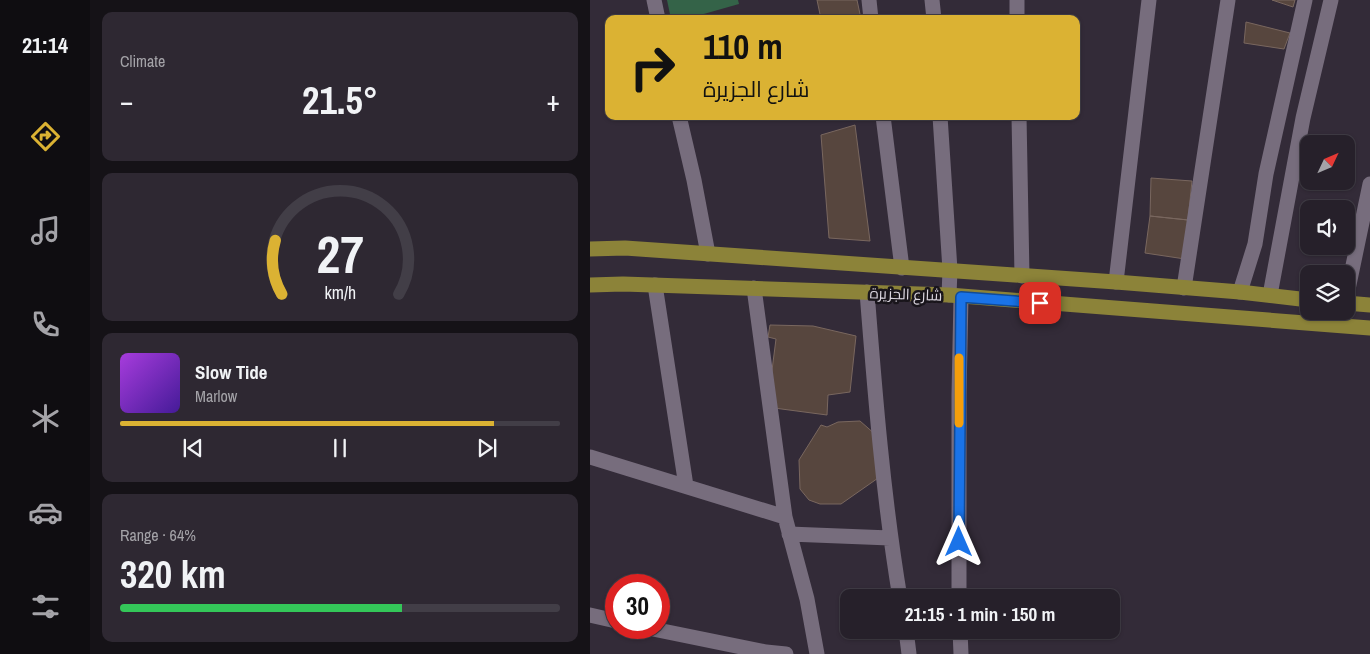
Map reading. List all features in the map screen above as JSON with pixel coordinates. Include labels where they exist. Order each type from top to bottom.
[{"type":"main road","name":"شارع الجزيرة","points":[[590,249],[625,248],[950,270],[1240,292],[1300,299]]},
{"type":"main road","name":"شارع الجزيرة","points":[[590,285],[655,285],[867,292],[1300,316]]},
{"type":"main road","points":[[1355,303],[1364,328]]},
{"type":"main road","name":"شارع الجزيرة","points":[[1339,320],[1364,328]]},
{"type":"street","points":[[654,0],[657,15]]},
{"type":"street","points":[[869,0],[871,15]]},
{"type":"street","points":[[932,0],[934,15]]},
{"type":"street","points":[[1017,0],[1017,15]]},
{"type":"street","points":[[1116,282],[1149,0]]},
{"type":"street","points":[[1184,288],[1228,0]]},
{"type":"street","points":[[1240,292],[1254,244],[1266,174],[1305,0]]},
{"type":"street","points":[[1270,295],[1303,118],[1331,0]]},
{"type":"street","points":[[680,120],[708,254]]},
{"type":"street","points":[[884,120],[902,268]]},
{"type":"street","points":[[940,120],[950,270],[955,296],[959,395],[959,589]]},
{"type":"street","points":[[1019,120],[1022,276]]},
{"type":"street","points":[[1355,303],[1370,184]]},
{"type":"street","points":[[655,285],[686,486]]},
{"type":"street","points":[[754,288],[785,517],[807,599],[817,654]]},
{"type":"street","points":[[867,292],[890,538],[898,589]]},
{"type":"street","points":[[590,457],[785,517]]},
{"type":"street","points":[[789,534],[890,538]]},
{"type":"street","points":[[590,615],[605,618]]},
{"type":"street","points":[[670,632],[766,652],[786,654]]},
{"type":"street","points":[[908,639],[910,654]]},
{"type":"street","points":[[960,639],[961,654]]},
{"type":"green space","points":[[667,0],[738,0],[739,4],[700,15],[670,15]]},
{"type":"building","points":[[817,0],[857,0],[860,15],[820,15]]},
{"type":"building","points":[[1272,0],[1295,0],[1293,7]]},
{"type":"building","points":[[1246,22],[1290,33],[1284,49],[1244,43]]},
{"type":"building","points":[[855,125],[870,241],[829,238],[821,135]]},
{"type":"building","points":[[1151,178],[1192,181],[1188,220],[1150,216]]},
{"type":"building","points":[[1150,216],[1188,220],[1185,259],[1145,253]]},
{"type":"building","points":[[770,325],[813,326],[856,336],[850,392],[828,395],[827,415],[774,408],[771,378],[776,339],[768,337]]},
{"type":"building","points":[[860,421],[876,435],[881,476],[841,504],[820,504],[809,500],[800,489],[799,460],[821,425],[827,427],[838,422]]},
{"type":"slow traffic","points":[[959,358],[959,423]]},
{"type":"route","points":[[959,542],[961,297],[1040,303]]}]
